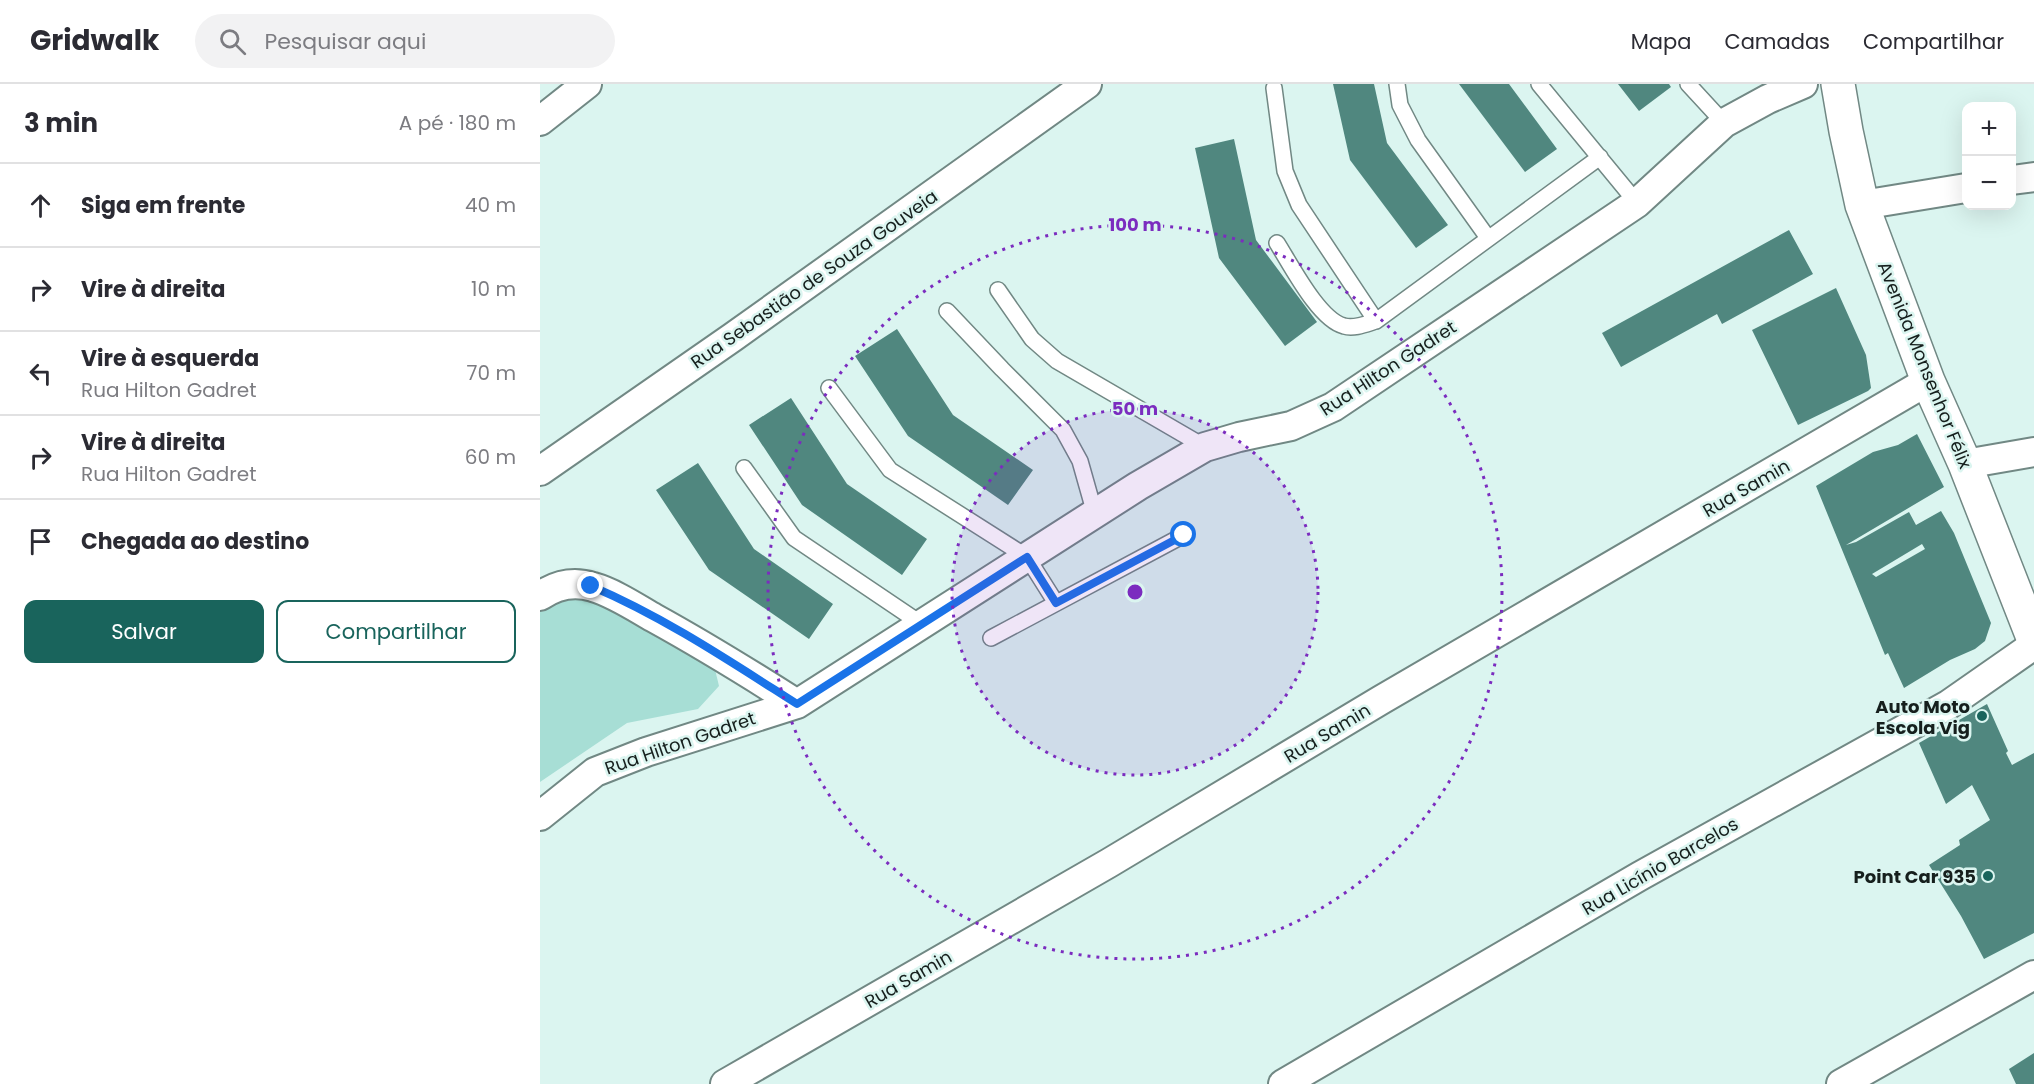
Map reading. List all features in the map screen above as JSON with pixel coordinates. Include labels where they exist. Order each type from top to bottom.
[{"type":"main road","name":"Avenida Monsenhor Félix","points":[[1838,84],[1862,205],[1928,381],[1965,464],[2034,642]]},
{"type":"street","points":[[540,121],[586,84]]},
{"type":"street","name":"Rua Sebastião de Souza Gouveia","points":[[540,471],[743,330],[1087,84]]},
{"type":"street","name":"Rua Hilton Gadret","points":[[540,816],[595,772],[646,752],[797,704],[1170,466],[1205,447],[1291,426],[1333,407],[1637,203],[1724,123],[1768,99],[1803,84]]},
{"type":"street","points":[[2016,179],[2034,177]]},
{"type":"street","points":[[1862,205],[1962,189]]},
{"type":"street","name":"Rua Samin","points":[[725,1084],[1109,863],[1392,694],[1928,381]]},
{"type":"street","points":[[1965,464],[2034,452]]},
{"type":"street","points":[[540,596],[552,588],[570,584],[591,586],[614,596],[719,654],[797,704]]},
{"type":"street","name":"Rua Licínio Barcelos","points":[[1283,1084],[1640,876],[1948,705],[2034,642]]},
{"type":"street","points":[[1841,1084],[2034,975]]},
{"type":"lane","points":[[1396,84],[1400,105],[1418,140],[1488,238]]},
{"type":"lane","points":[[1539,84],[1637,203]]},
{"type":"lane","points":[[1688,84],[1724,123]]},
{"type":"lane","points":[[1274,88],[1285,171],[1299,205],[1376,321]]},
{"type":"lane","points":[[1277,243],[1320,309],[1331,320],[1344,326],[1360,326],[1376,321],[1599,157]]},
{"type":"lane","points":[[998,290],[1032,339],[1057,361],[1205,447]]},
{"type":"lane","points":[[947,311],[1062,430],[1080,461],[1095,514]]},
{"type":"lane","points":[[829,388],[890,471],[1027,557],[1056,603]]},
{"type":"lane","points":[[744,468],[794,538],[923,625]]},
{"type":"lane","points":[[991,638],[1184,535]]},
{"type":"green space","points":[[582,591],[712,657],[719,686],[698,709],[627,723],[540,782],[540,604]]},
{"type":"building","points":[[1333,84],[1374,84],[1387,143],[1448,225],[1416,248],[1350,160]]},
{"type":"building","points":[[1459,84],[1509,84],[1557,149],[1525,172]]},
{"type":"building","points":[[1618,84],[1669,84],[1671,87],[1639,111]]},
{"type":"building","points":[[1234,139],[1256,240],[1317,322],[1285,346],[1219,258],[1195,148]]},
{"type":"building","points":[[1789,230],[1813,274],[1722,324],[1717,314],[1621,367],[1602,333]]},
{"type":"building","points":[[1836,288],[1866,355],[1871,388],[1798,425],[1752,330]]},
{"type":"building","points":[[897,329],[953,415],[1033,470],[1008,505],[908,436],[855,356]]},
{"type":"building","points":[[791,398],[847,484],[927,539],[902,575],[802,505],[749,425]]},
{"type":"building","points":[[1917,434],[1944,487],[1846,545],[1856,542],[1909,512],[1916,525],[1941,511],[1954,533],[1991,623],[1985,641],[1975,649],[1950,660],[1904,688],[1888,653],[1885,655],[1816,486],[1873,452],[1898,445]],"holes":[[[1922,544],[1925,549],[1876,577],[1872,574]]]},
{"type":"building","points":[[698,463],[754,549],[833,604],[809,639],[709,570],[656,490]]},
{"type":"building","points":[[1987,704],[2012,765],[2034,753],[2034,933],[1984,959],[1961,916],[1929,865],[1960,845],[1959,840],[1990,820],[1972,785],[1946,804],[1919,743]]},
{"type":"building","points":[[2034,1053],[2034,1084],[2016,1084],[2009,1069]]},
{"type":"place","name":"Auto Moto Escola Vig","points":[[1982,716]]},
{"type":"place","name":"Point Car 935","points":[[1988,876]]},
{"type":"route","points":[[591,586],[614,596],[719,654],[797,704],[1027,557],[1056,603],[1184,535]]}]
